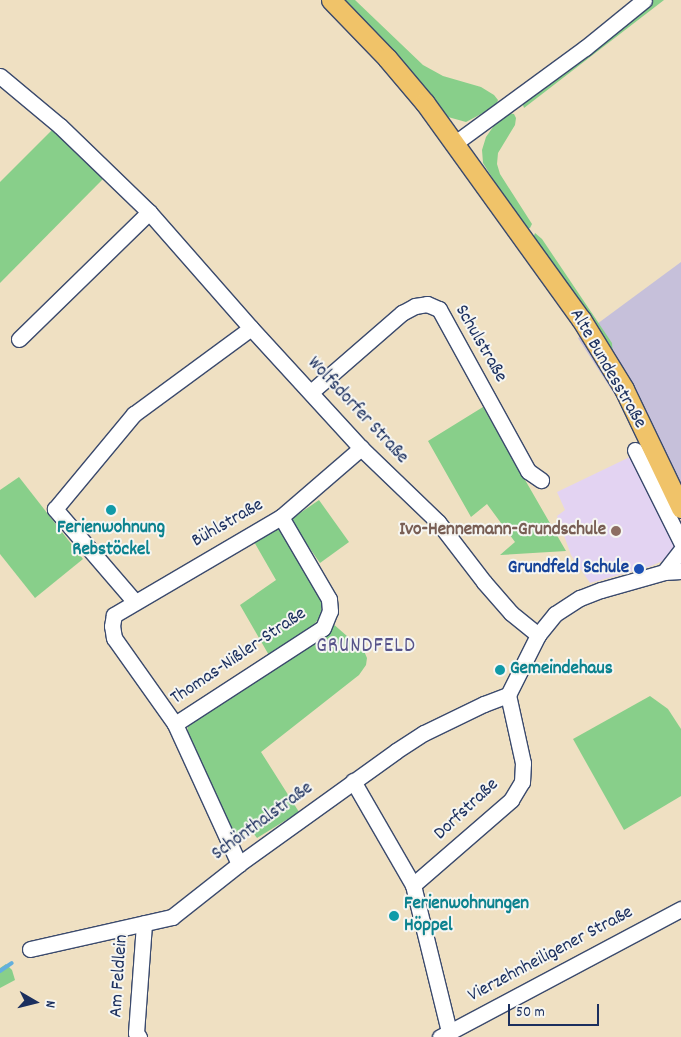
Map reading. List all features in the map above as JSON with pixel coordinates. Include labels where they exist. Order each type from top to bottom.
[{"type":"main road","name":"Alte Bundesstraße","points":[[332,0],[387,58],[455,143],[580,319],[612,369],[681,508]]},
{"type":"street","points":[[455,143],[585,48],[644,0]]},
{"type":"street","name":"Wolfsdorfer Straße","points":[[0,76],[90,154],[149,212],[251,328],[361,448],[438,522],[484,582],[511,613],[538,635]]},
{"type":"street","points":[[19,339],[149,212]]},
{"type":"street","name":"Schulstraße","points":[[311,392],[402,313],[415,306],[428,304],[439,309],[528,470],[541,480]]},
{"type":"street","points":[[135,602],[55,508],[134,414],[251,328]]},
{"type":"street","name":"Bühlstraße","points":[[175,724],[114,638],[112,626],[114,615],[281,517],[361,448]]},
{"type":"street","points":[[635,450],[681,542]]},
{"type":"street","name":"Thomas-Nißler-Straße","points":[[175,724],[323,628],[330,611],[329,599],[281,517]]},
{"type":"street","points":[[664,572],[681,550]]},
{"type":"street","points":[[508,695],[538,635],[554,614],[580,598],[664,572],[681,571]]},
{"type":"street","name":"Schönthalstraße","points":[[30,949],[172,916],[239,864],[353,781],[424,733],[484,704],[508,695]]},
{"type":"street","name":"Dorfstraße","points":[[413,885],[511,800],[522,782],[523,763],[508,695]]},
{"type":"street","points":[[175,724],[239,864]]},
{"type":"street","points":[[353,781],[413,885],[445,1035]]},
{"type":"street","name":"Vierzehnheiligener Straße","points":[[445,1035],[681,909]]},
{"type":"street","name":"Am Feldlein","points":[[134,1036],[144,922]]},
{"type":"shaded area","points":[[681,262],[681,497],[578,338]]},
{"type":"shaded area","name":"Ivo-Hennemann-Grundschule","points":[[634,455],[677,546],[667,559],[651,566],[590,583],[571,555],[557,516],[565,510],[557,492]]},
{"type":"green space","points":[[344,0],[355,0],[423,65],[443,76],[481,87],[494,95],[498,100],[496,106],[466,122],[448,117],[410,70]]},
{"type":"green space","points":[[651,0],[664,0],[524,108],[522,102]]},
{"type":"green space","points":[[508,113],[514,114],[516,118],[515,125],[498,153],[497,164],[500,174],[532,224],[530,228],[525,230],[483,163],[482,150],[486,137],[493,127]]},
{"type":"green space","points":[[53,129],[104,178],[0,283],[0,182]]},
{"type":"green space","points":[[535,233],[542,239],[612,343],[613,356],[532,241]]},
{"type":"green space","points":[[483,407],[566,551],[500,555],[515,542],[487,504],[471,517],[428,441]]},
{"type":"green space","points":[[19,477],[83,559],[35,598],[0,554],[0,490]]},
{"type":"green space","points":[[319,500],[349,542],[320,563],[290,520]]},
{"type":"green space","points":[[279,524],[318,592],[322,605],[320,617],[312,627],[270,657],[240,605],[276,580],[253,540]]},
{"type":"green space","points":[[331,622],[364,651],[367,658],[366,665],[359,675],[261,752],[299,812],[257,838],[251,830],[235,840],[187,734],[188,724]]},
{"type":"green space","points":[[650,696],[668,709],[681,729],[681,796],[624,830],[573,739]]},
{"type":"green space","points":[[6,964],[12,970],[15,980],[0,988],[0,968]]},
{"type":"waterway","points":[[0,971],[12,963]]},
{"type":"place","name":"Ferienwohnung Rebstöckel","points":[[111,510]]},
{"type":"place","name":"Ivo-Hennemann-Grundschule","points":[[616,531]]},
{"type":"place","name":"Grundfeld Schule","points":[[639,569]]},
{"type":"place","name":"Gemeindehaus","points":[[500,670]]},
{"type":"place","name":"Ferienwohnungen Höppel","points":[[394,916]]},
{"type":"district","name":"GRUNDFELD","points":[[366,647]]}]
